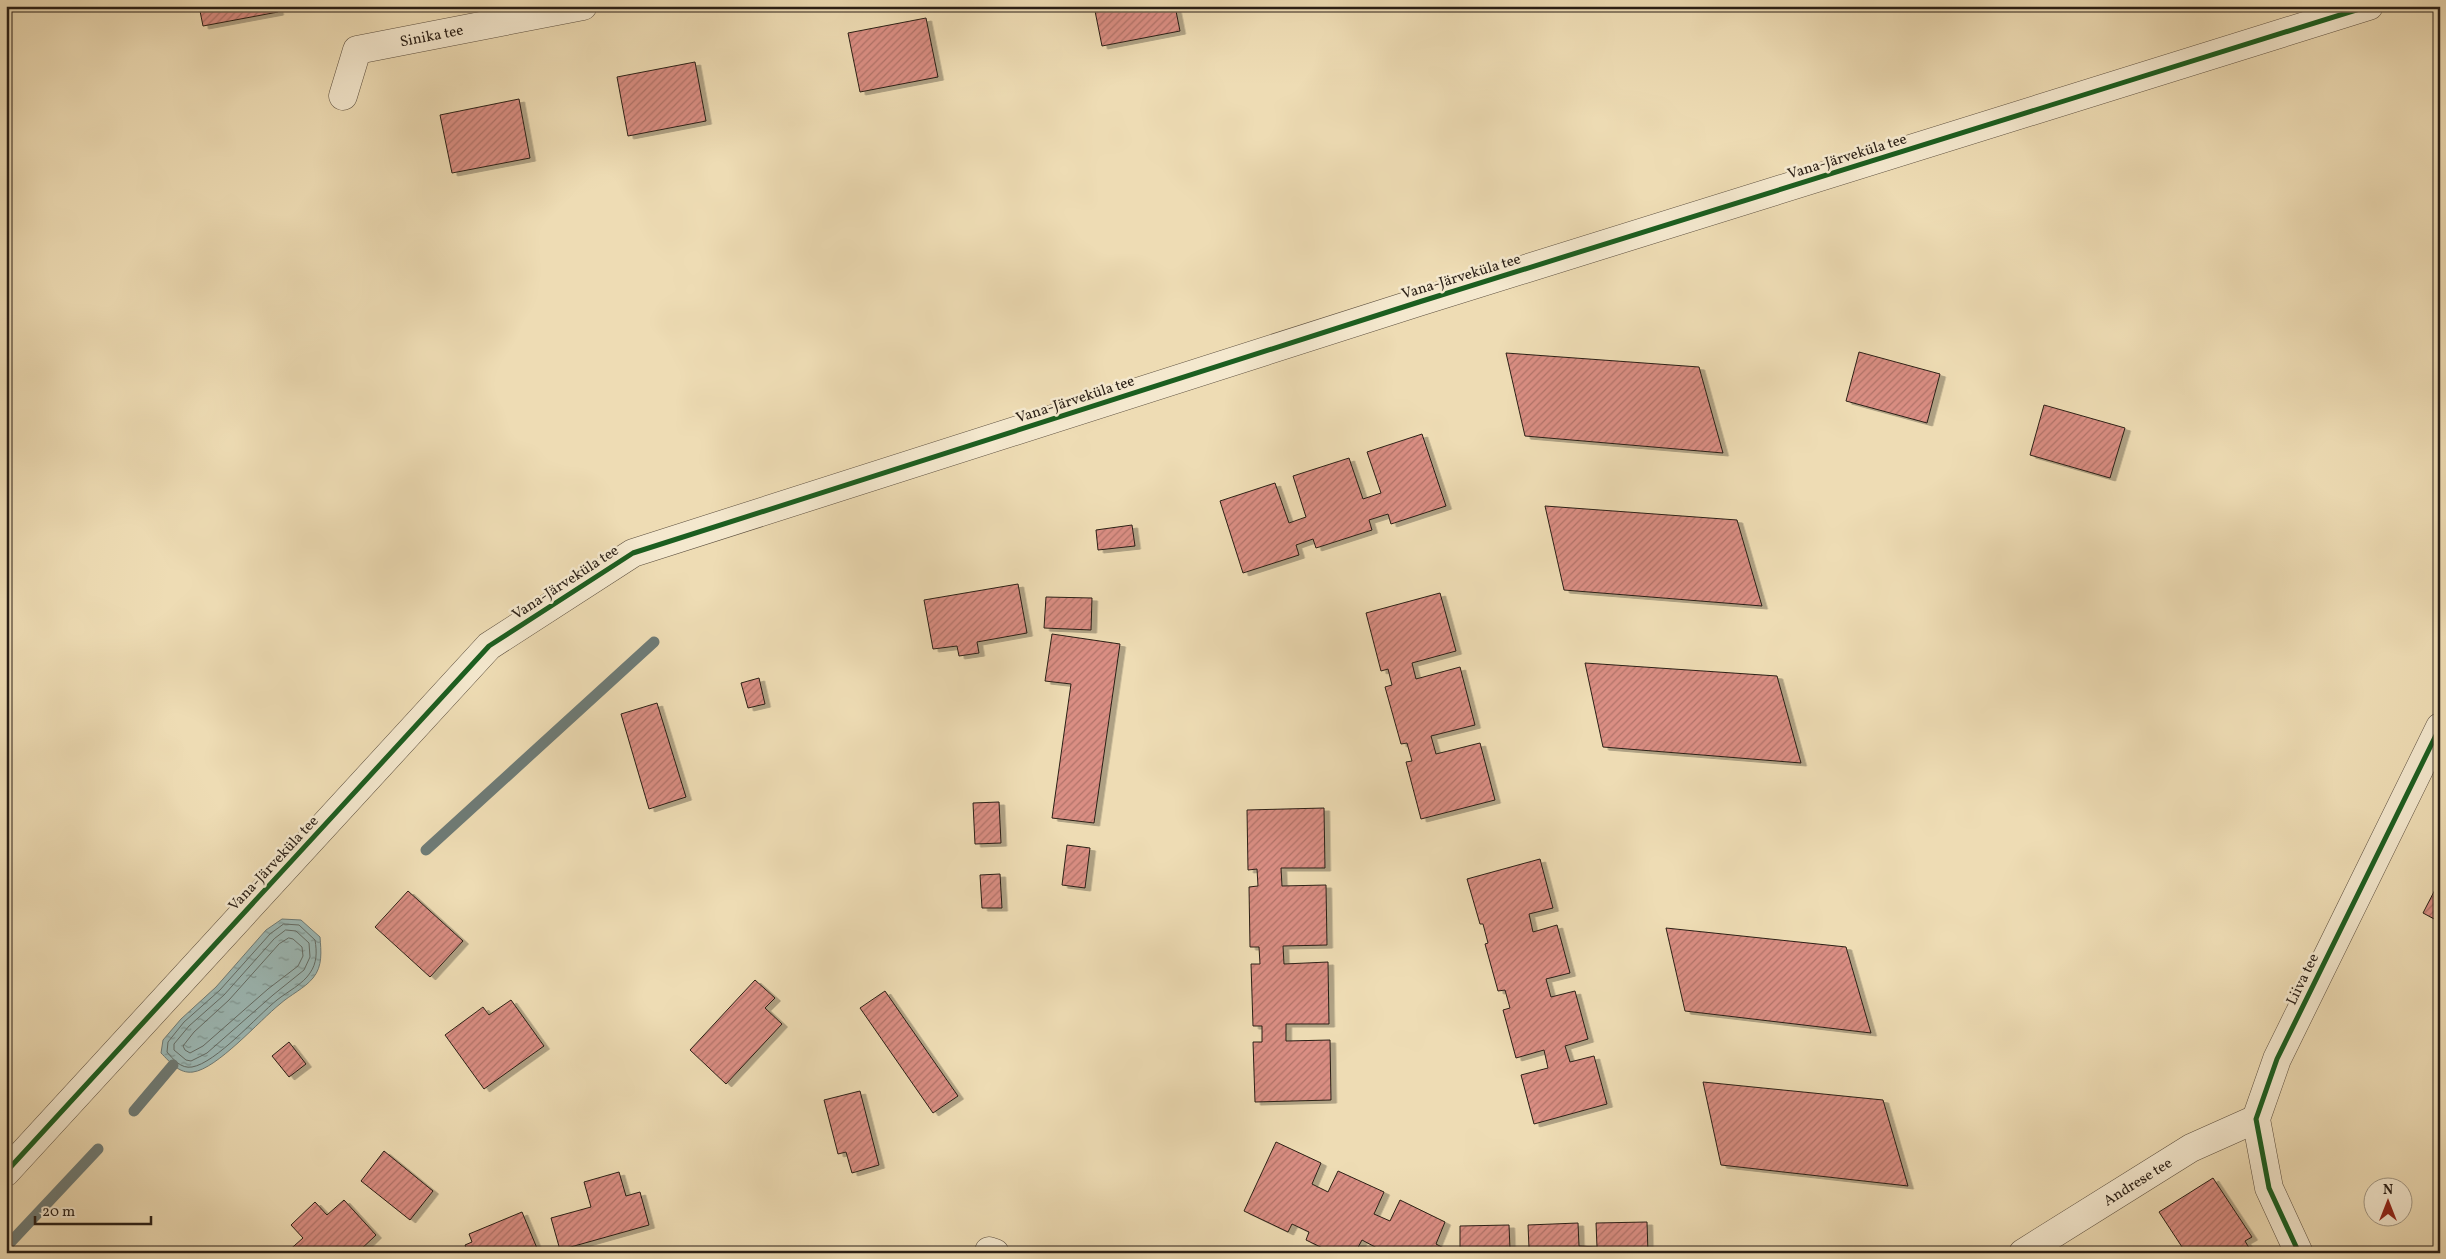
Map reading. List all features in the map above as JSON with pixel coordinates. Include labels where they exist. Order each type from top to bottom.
[{"type":"street","name":"Sinika tee","points":[[342,96],[357,50],[583,6]]},
{"type":"street","name":"Vana-Järveküla tee","points":[[6,1172],[489,646],[633,553],[1419,302],[2369,6]]},
{"type":"street","name":"Liiva tee","points":[[2256,1119],[2277,1059],[2440,727]]},
{"type":"street","name":"Andrese tee","points":[[2023,1253],[2191,1148],[2256,1119]]},
{"type":"street","points":[[2256,1119],[2270,1188],[2299,1253]]},
{"type":"water","points":[[282,919],[301,920],[320,937],[320,963],[313,978],[280,1004],[238,1043],[214,1062],[203,1069],[193,1072],[183,1071],[175,1067],[161,1053],[163,1040],[181,1019],[216,987],[266,930]]},
{"type":"building","points":[[199,6],[277,6],[278,12],[203,26]]},
{"type":"building","points":[[1094,6],[1175,6],[1180,31],[1102,46]]},
{"type":"building","points":[[926,18],[938,77],[860,92],[848,33]]},
{"type":"building","points":[[695,62],[706,121],[628,136],[617,77]]},
{"type":"building","points":[[519,99],[530,158],[452,173],[440,115]]},
{"type":"building","points":[[1859,352],[1940,374],[1927,423],[1846,401]]},
{"type":"building","points":[[1506,353],[1699,367],[1723,453],[1525,436]]},
{"type":"building","points":[[2044,405],[2125,428],[2110,478],[2030,455]]},
{"type":"building","points":[[1422,434],[1446,506],[1391,524],[1388,514],[1369,520],[1372,530],[1316,548],[1313,539],[1296,545],[1299,555],[1243,573],[1220,501],[1275,483],[1289,523],[1306,517],[1293,476],[1349,458],[1363,499],[1381,493],[1367,452]]},
{"type":"building","points":[[1545,506],[1737,520],[1762,606],[1564,590]]},
{"type":"building","points":[[1132,525],[1135,546],[1098,550],[1096,530]]},
{"type":"building","points":[[1018,584],[1027,633],[977,642],[979,653],[959,656],[957,646],[933,649],[924,600]]},
{"type":"building","points":[[1440,593],[1456,651],[1412,663],[1416,679],[1460,667],[1475,725],[1431,736],[1436,754],[1480,743],[1495,800],[1421,819],[1406,762],[1412,761],[1407,743],[1401,744],[1385,687],[1392,685],[1388,669],[1381,671],[1366,613]]},
{"type":"building","points":[[1046,597],[1092,598],[1091,630],[1044,628]]},
{"type":"building","points":[[1052,634],[1120,644],[1094,823],[1052,818],[1071,684],[1045,681]]},
{"type":"building","points":[[1585,663],[1777,676],[1801,763],[1603,747]]},
{"type":"building","points":[[759,678],[765,704],[748,708],[741,683]]},
{"type":"building","points":[[657,703],[686,797],[649,809],[621,714]]},
{"type":"building","points":[[999,802],[1001,843],[975,844],[973,803]]},
{"type":"building","points":[[1324,808],[1325,868],[1281,868],[1282,886],[1326,885],[1327,945],[1283,946],[1284,964],[1328,962],[1329,1024],[1286,1024],[1286,1041],[1330,1040],[1331,1100],[1255,1102],[1253,1042],[1262,1042],[1262,1026],[1253,1026],[1251,964],[1260,964],[1259,947],[1250,947],[1249,887],[1258,886],[1257,869],[1248,870],[1247,810]]},
{"type":"building","points":[[1067,845],[1090,848],[1085,888],[1062,885]]},
{"type":"building","points":[[1540,859],[1553,908],[1529,914],[1533,932],[1557,925],[1570,973],[1546,979],[1551,997],[1575,991],[1588,1039],[1565,1046],[1570,1062],[1594,1056],[1607,1104],[1534,1124],[1521,1075],[1548,1068],[1544,1050],[1516,1058],[1503,1010],[1510,1008],[1505,990],[1498,991],[1485,944],[1488,943],[1483,924],[1480,924],[1467,879]]},
{"type":"building","points":[[1000,874],[1002,908],[982,908],[980,875]]},
{"type":"building","points":[[2440,880],[2440,922],[2423,913]]},
{"type":"building","points":[[408,891],[463,941],[430,977],[375,927]]},
{"type":"building","points":[[1666,928],[1846,947],[1871,1033],[1685,1011]]},
{"type":"building","points":[[755,980],[775,998],[765,1008],[782,1024],[726,1084],[690,1050]]},
{"type":"building","points":[[885,991],[958,1096],[933,1113],[860,1008]]},
{"type":"building","points":[[511,1000],[544,1046],[484,1089],[445,1035],[483,1007],[489,1015]]},
{"type":"building","points":[[289,1042],[306,1064],[289,1077],[272,1056]]},
{"type":"building","points":[[1703,1082],[1883,1100],[1908,1186],[1721,1165]]},
{"type":"building","points":[[860,1091],[879,1165],[852,1173],[846,1152],[838,1154],[824,1100]]},
{"type":"building","points":[[1276,1142],[1321,1163],[1312,1184],[1328,1192],[1338,1171],[1384,1192],[1374,1214],[1390,1221],[1400,1200],[1445,1222],[1436,1244],[1453,1253],[1375,1253],[1377,1248],[1362,1240],[1355,1253],[1333,1253],[1306,1240],[1309,1232],[1292,1224],[1288,1232],[1244,1211]]},
{"type":"building","points":[[384,1151],[433,1191],[410,1220],[361,1181]]},
{"type":"building","points":[[619,1172],[626,1196],[640,1192],[649,1225],[560,1250],[551,1218],[591,1207],[584,1182]]},
{"type":"building","points":[[2213,1178],[2252,1237],[2245,1241],[2252,1253],[2186,1253],[2159,1212]]},
{"type":"building","points":[[344,1200],[376,1235],[357,1253],[286,1253],[303,1238],[291,1225],[315,1202],[327,1215]]},
{"type":"building","points":[[522,1212],[539,1253],[468,1253],[465,1245],[472,1242],[469,1234]]},
{"type":"building","points":[[1647,1222],[1648,1253],[1460,1253],[1460,1226],[1509,1225],[1510,1249],[1529,1248],[1528,1225],[1578,1223],[1579,1246],[1597,1247],[1596,1223]]},
{"type":"waterway","points":[[426,850],[654,642]]},
{"type":"waterway","points":[[134,1111],[173,1065]]},
{"type":"waterway","points":[[6,1247],[98,1149]]},
{"type":"cycle path","points":[[6,1172],[489,646],[633,553],[1419,302],[2369,6]]},
{"type":"cycle path","points":[[2299,1253],[2269,1188],[2256,1119],[2277,1059],[2440,727]]}]
